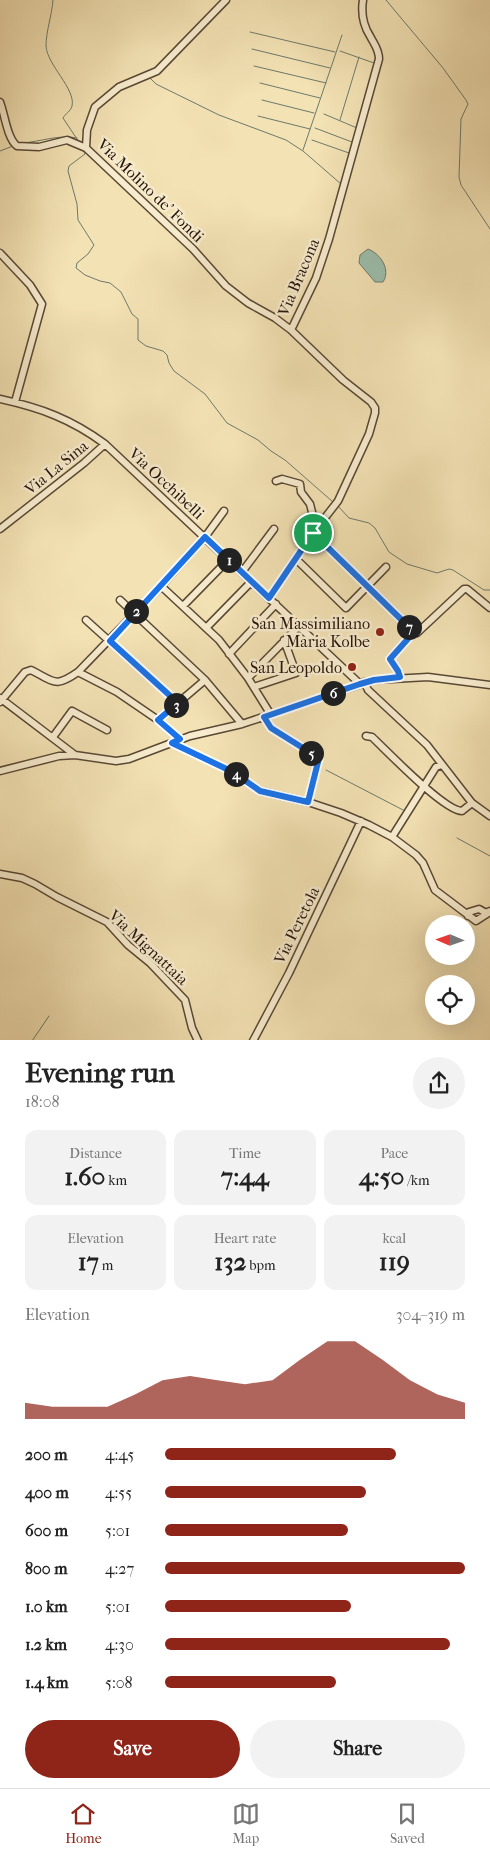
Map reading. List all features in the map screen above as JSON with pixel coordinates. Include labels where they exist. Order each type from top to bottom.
[{"type":"street","name":"Via Molino de' Fondi","points":[[226,0],[157,71],[118,87],[95,107],[87,130],[86,148],[193,249],[226,286],[248,304],[275,318],[291,330]]},
{"type":"street","name":"Via Bracona","points":[[269,598],[313,533],[338,501],[374,421],[375,408],[371,402],[343,380],[291,330],[316,278],[329,239],[379,59],[377,48],[364,22],[362,0]]},
{"type":"street","points":[[0,102],[6,117],[10,138],[17,146],[39,148],[67,140],[86,148]]},
{"type":"street","points":[[0,253],[30,285],[42,304],[14,402]]},
{"type":"street","name":"Via Occhibelli","points":[[0,399],[54,414],[87,430],[106,444],[427,745],[472,803],[490,816]]},
{"type":"street","name":"Via La Sina","points":[[0,529],[106,444]]},
{"type":"street","points":[[276,481],[282,478],[300,484],[301,492],[310,504],[313,516],[320,526]]},
{"type":"street","points":[[75,755],[1,700],[25,672],[31,670],[54,682],[63,682],[78,672],[161,586],[205,537],[224,511]]},
{"type":"street","points":[[242,572],[274,529]]},
{"type":"street","points":[[313,533],[414,632]]},
{"type":"street","points":[[296,559],[346,608],[386,567]]},
{"type":"street","points":[[183,606],[228,560]]},
{"type":"street","points":[[206,628],[251,582]]},
{"type":"street","points":[[161,586],[219,640],[248,678],[271,715]]},
{"type":"street","points":[[400,677],[390,659],[414,632],[417,633],[426,627],[462,590],[467,589],[490,608]]},
{"type":"street","points":[[120,600],[205,680],[242,724]]},
{"type":"street","points":[[229,654],[276,604]]},
{"type":"street","points":[[86,620],[178,703]]},
{"type":"street","points":[[248,678],[299,626]]},
{"type":"street","points":[[254,687],[296,673],[284,640]]},
{"type":"street","points":[[78,672],[117,692],[158,720],[180,739]]},
{"type":"street","points":[[0,771],[46,758],[75,755],[123,760],[147,753],[180,739],[242,724],[374,680],[400,677],[428,677],[490,685]]},
{"type":"street","points":[[158,720],[205,680]]},
{"type":"street","points":[[53,738],[72,711],[107,730]]},
{"type":"street","points":[[264,717],[271,728],[319,758],[308,802]]},
{"type":"street","points":[[366,736],[372,737],[425,787],[457,810],[462,810],[472,803]]},
{"type":"street","points":[[172,743],[233,772],[260,791],[308,802],[361,821],[392,837],[416,855],[423,863],[435,890],[468,916],[476,921],[490,911]]},
{"type":"street","points":[[392,837],[436,767],[441,765]]},
{"type":"street","name":"Via Peretola","points":[[253,1040],[289,973],[361,821]]},
{"type":"street","name":"Via Mignattaia","points":[[0,874],[22,878],[107,922],[185,1000],[192,1028],[198,1040]]},
{"type":"shaded area","points":[[368,249],[381,258],[386,272],[383,282],[375,282],[359,263],[360,255]]},
{"type":"waterway","points":[[53,0],[46,46],[51,61],[70,92],[72,106],[63,118],[79,142]]},
{"type":"waterway","points":[[386,0],[443,68],[468,104],[461,119],[459,177],[461,185],[490,229]]},
{"type":"waterway","points":[[250,32],[335,52]]},
{"type":"waterway","points":[[303,150],[342,35]]},
{"type":"waterway","points":[[252,49],[330,68]]},
{"type":"waterway","points":[[340,51],[374,63]]},
{"type":"waterway","points":[[340,120],[359,57]]},
{"type":"waterway","points":[[254,66],[326,83]]},
{"type":"waterway","points":[[150,78],[156,84],[219,115],[286,140],[303,151],[341,184]]},
{"type":"waterway","points":[[260,83],[320,98]]},
{"type":"waterway","points":[[262,100],[314,113]]},
{"type":"waterway","points":[[324,114],[357,128]]},
{"type":"waterway","points":[[258,116],[310,129]]},
{"type":"waterway","points":[[315,128],[352,142]]},
{"type":"waterway","points":[[22,143],[56,138],[77,138]]},
{"type":"waterway","points":[[312,140],[349,153]]},
{"type":"waterway","points":[[0,151],[13,146]]},
{"type":"waterway","points":[[83,150],[85,154],[69,166],[68,171],[77,204],[78,220],[94,245],[88,254],[77,263],[76,268],[85,275],[110,283],[121,292],[132,314],[138,319],[138,340],[146,346],[163,351],[167,355],[174,371],[205,394],[227,423],[258,440],[285,460],[333,502]]},
{"type":"waterway","points":[[338,506],[349,518],[369,523],[375,528],[389,552],[407,564],[437,573],[449,569],[453,570],[484,590],[490,590]]},
{"type":"waterway","points":[[326,770],[405,811]]},
{"type":"waterway","points":[[457,838],[490,856]]},
{"type":"waterway","points":[[33,1040],[49,1016]]},
{"type":"place","name":"San Massimiliano Maria Kolbe","points":[[380,632]]},
{"type":"place","name":"San Leopoldo","points":[[352,667]]},
{"type":"route","points":[[313,533],[414,632],[390,658],[390,662],[398,671],[400,677],[374,680],[360,684],[264,717],[271,728],[319,758],[308,802],[282,798],[260,791],[233,772],[172,743],[180,739],[158,720],[178,703],[110,641],[205,537],[269,598],[313,533]]}]
